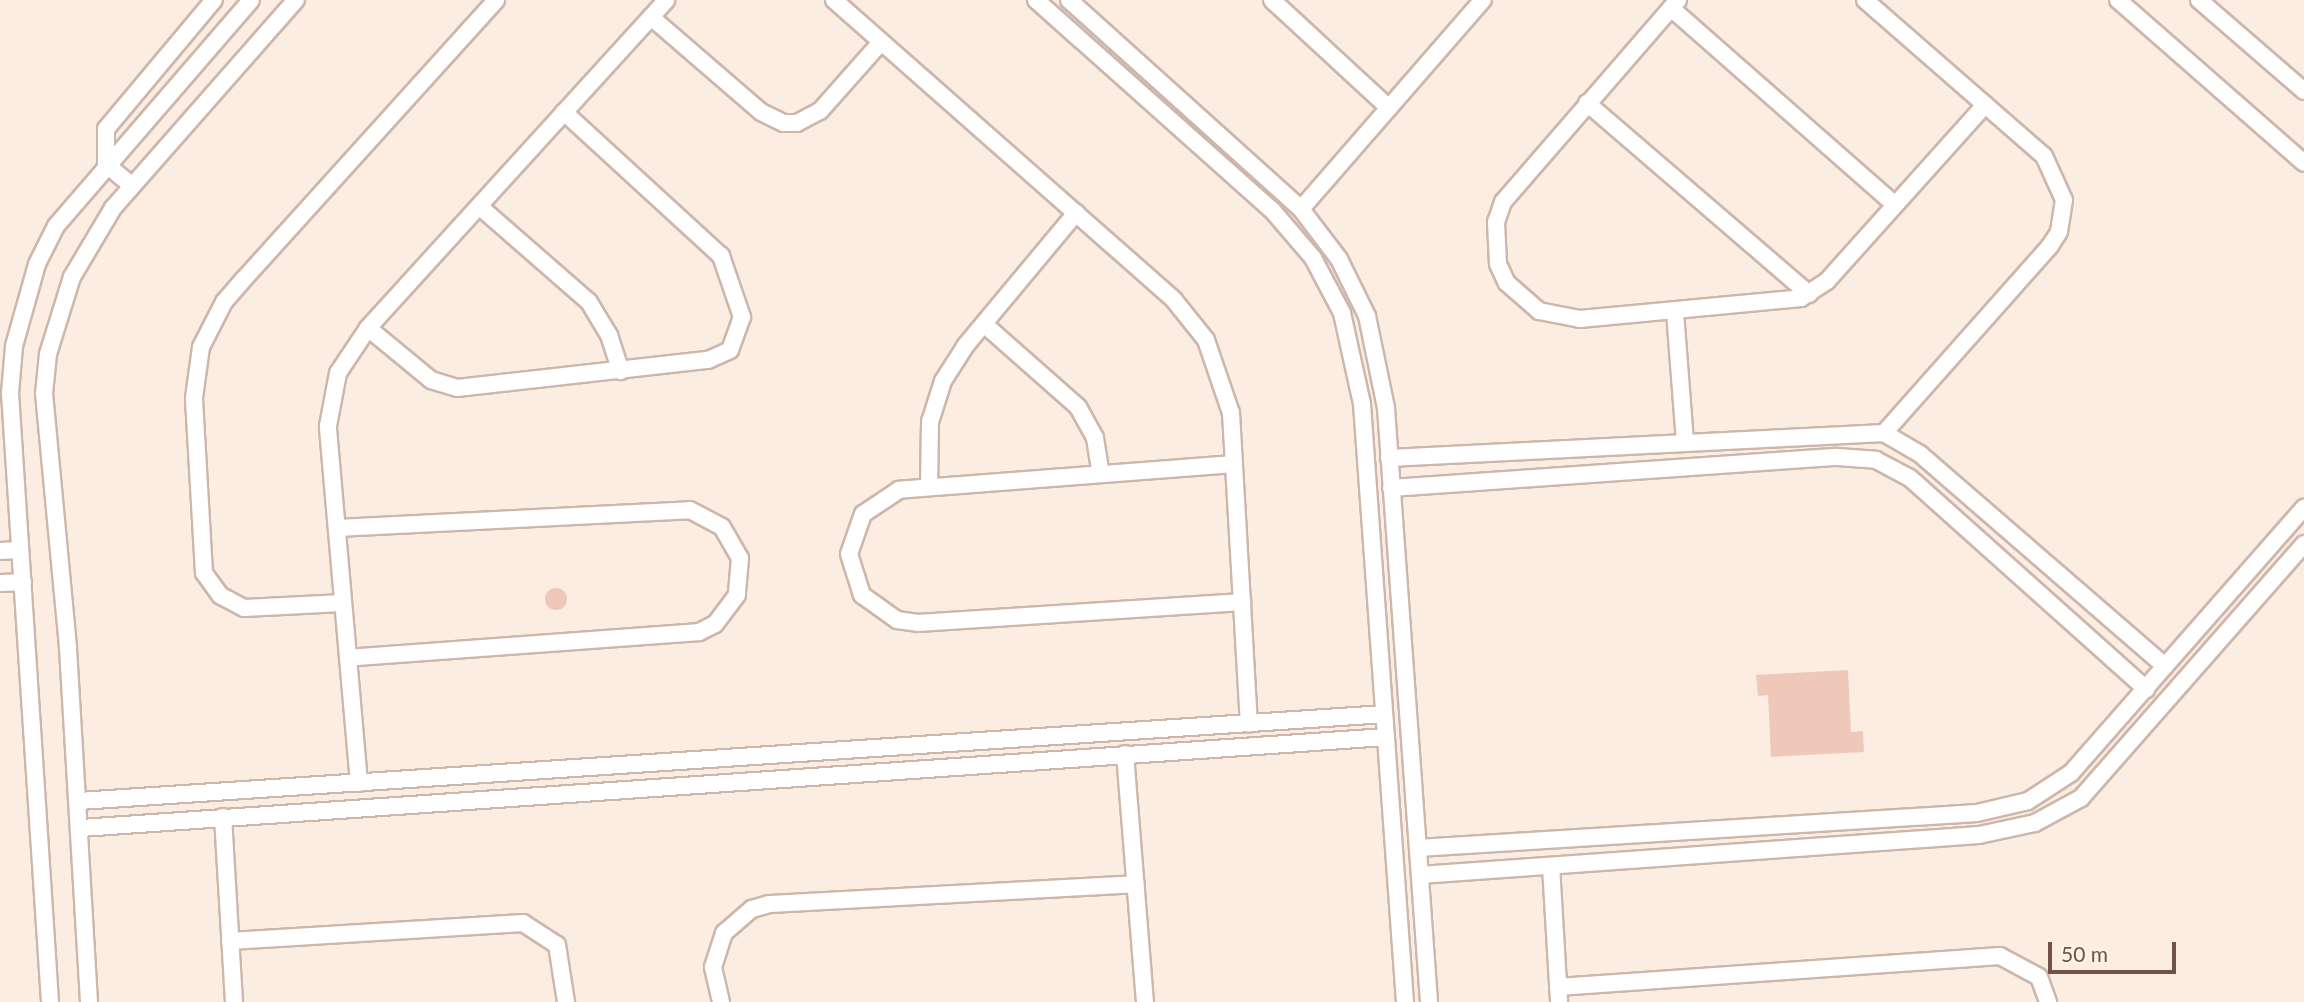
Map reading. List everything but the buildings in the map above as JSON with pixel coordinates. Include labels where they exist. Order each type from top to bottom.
[{"type":"street","points":[[131,185],[106,164],[106,129],[113,117],[214,0]]},
{"type":"street","points":[[50,1002],[10,393],[22,304],[56,226],[106,164],[251,0]]},
{"type":"street","points":[[89,1002],[79,801],[44,394],[48,354],[72,277],[131,185],[296,0]]},
{"type":"street","points":[[343,603],[244,608],[220,595],[204,573],[194,398],[201,348],[224,302],[496,0]]},
{"type":"street","points":[[359,783],[329,408],[338,373],[368,328],[666,0]]},
{"type":"street","points":[[834,0],[1174,300],[1206,340],[1226,387],[1234,464],[1249,723]]},
{"type":"street","points":[[1036,0],[1272,210],[1329,284],[1359,373],[1405,1002]]},
{"type":"street","points":[[1069,0],[1301,209],[1339,259],[1367,316],[1382,377],[1429,1002]]},
{"type":"street","points":[[1272,0],[1389,107]]},
{"type":"street","points":[[1866,0],[2054,169],[2064,200],[2059,232],[1884,433]]},
{"type":"street","points":[[2118,0],[2304,163]]},
{"type":"street","points":[[2199,0],[2304,92]]},
{"type":"street","points":[[1301,209],[1475,3]]},
{"type":"street","points":[[1895,205],[1674,4],[1503,202],[1496,222],[1498,264],[1521,299],[1559,318],[1783,303],[1809,294],[1895,205],[1985,105]]},
{"type":"street","points":[[651,17],[761,112],[784,123],[797,123],[820,111],[881,42]]},
{"type":"street","points":[[1587,103],[1809,294]]},
{"type":"street","points":[[368,328],[431,380],[457,388],[621,371],[720,357],[741,330],[740,301],[711,243],[564,112]]},
{"type":"street","points":[[479,206],[589,302],[609,335],[621,371]]},
{"type":"street","points":[[929,486],[928,444],[935,401],[953,362],[1076,213]]},
{"type":"street","points":[[1675,312],[1685,441]]},
{"type":"street","points":[[984,324],[1078,407],[1095,438],[1101,474]]},
{"type":"street","points":[[1389,458],[1884,433],[1910,445],[2165,666]]},
{"type":"street","points":[[1391,488],[1837,457],[1876,460],[1910,478],[2146,689]]},
{"type":"street","points":[[1234,464],[899,489],[879,499],[853,533],[849,554],[862,595],[897,620],[1242,602]]},
{"type":"street","points":[[1418,848],[1994,811],[2058,784],[2146,689],[2304,508]]},
{"type":"street","points":[[337,528],[690,510],[722,527],[740,558],[737,595],[715,624],[699,632],[348,658]]},
{"type":"street","points":[[1420,875],[1979,835],[2043,820],[2081,798],[2304,544]]},
{"type":"street","points":[[0,551],[20,550]]},
{"type":"street","points":[[0,583],[23,582]]},
{"type":"street","points":[[79,801],[1384,713]]},
{"type":"street","points":[[80,828],[567,790],[1386,737]]},
{"type":"street","points":[[894,746],[896,769]]},
{"type":"street","points":[[1125,754],[1145,1002]]},
{"type":"street","points":[[566,769],[567,790]]},
{"type":"street","points":[[223,817],[234,1002]]},
{"type":"street","points":[[1551,866],[1559,994],[2000,956],[2039,977],[2048,1002]]},
{"type":"street","points":[[721,1002],[713,976],[716,949],[724,933],[752,909],[1135,884]]},
{"type":"street","points":[[230,941],[523,923],[557,945],[566,1002]]}]
